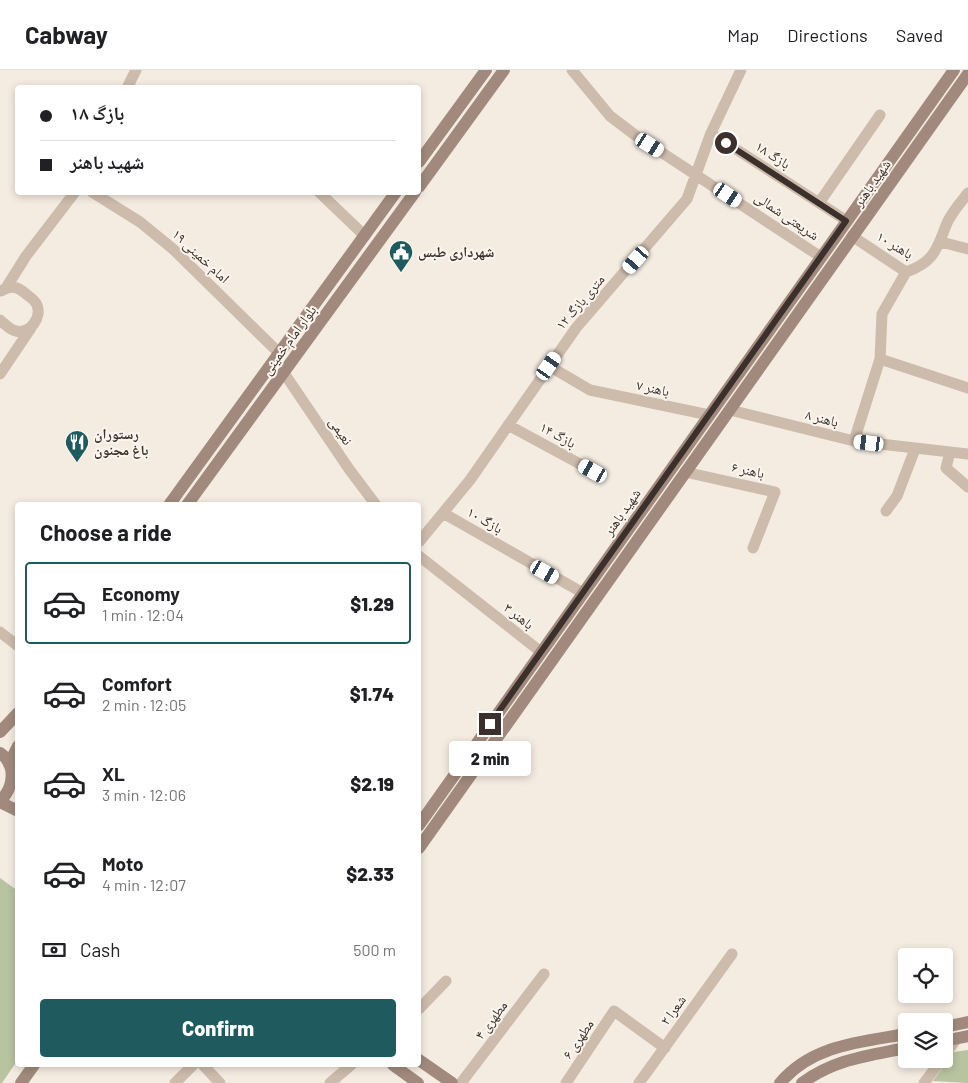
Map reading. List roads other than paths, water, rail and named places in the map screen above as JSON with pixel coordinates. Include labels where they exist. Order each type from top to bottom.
[{"type":"main road","points":[[421,159],[486,70]]},
{"type":"main road","points":[[421,184],[504,70]]},
{"type":"main road","name":"شهید باهنر","points":[[421,822],[954,70]]},
{"type":"main road","name":"شهید باهنر","points":[[421,845],[968,74]]},
{"type":"main road","points":[[446,124],[458,133]]},
{"type":"main road","name":"بلوار امام خمینی","points":[[171,502],[394,195]]},
{"type":"main road","name":"بلوار امام خمینی","points":[[189,502],[413,195]]},
{"type":"main road","points":[[541,652],[552,660]]},
{"type":"main road","points":[[0,732],[15,715]]},
{"type":"main road","points":[[9,764],[15,752]]},
{"type":"main road","points":[[0,753],[9,764],[15,780],[0,802],[15,810]]},
{"type":"main road","points":[[953,1025],[968,1022]]},
{"type":"main road","points":[[780,1083],[789,1073],[813,1055],[840,1046],[898,1035]]},
{"type":"main road","points":[[802,1083],[820,1070],[844,1060],[898,1050]]},
{"type":"main road","points":[[421,1061],[452,1083]]},
{"type":"main road","points":[[21,1083],[33,1067]]},
{"type":"main road","points":[[395,1067],[414,1082]]},
{"type":"main road","points":[[789,1073],[798,1083]]},
{"type":"street","points":[[128,85],[136,70]]},
{"type":"street","name":"شریعتی شمالی","points":[[572,70],[610,116],[635,135],[821,257]]},
{"type":"street","name":"۱۲ متری بازگ","points":[[421,540],[470,480],[576,328],[687,199],[711,133],[741,70]]},
{"type":"street","points":[[819,203],[880,115]]},
{"type":"street","name":"بازگ ۱۸","points":[[711,133],[846,221]]},
{"type":"street","name":"باهنر ۱۰","points":[[852,236],[906,272],[925,263],[933,255],[941,242],[948,221],[968,193]]},
{"type":"street","points":[[3,290],[26,256],[73,195]]},
{"type":"street","name":"امام خمینی ۱۹","points":[[97,195],[140,222],[173,249],[279,353]]},
{"type":"street","points":[[322,195],[365,236]]},
{"type":"street","points":[[941,242],[968,249]]},
{"type":"street","points":[[854,441],[880,359],[882,314],[906,272]]},
{"type":"street","points":[[0,374],[38,315],[36,302],[18,287],[3,290]]},
{"type":"street","points":[[0,320],[14,331],[27,330],[32,326]]},
{"type":"street","points":[[880,359],[968,388]]},
{"type":"street","name":"باهنر ۷","points":[[549,366],[590,390],[709,415]]},
{"type":"street","name":"نعیمی","points":[[284,372],[349,469],[374,502]]},
{"type":"street","name":"باهنر ۸","points":[[730,410],[854,441],[968,454]]},
{"type":"street","name":"بازگ ۱۴","points":[[508,425],[593,471]]},
{"type":"street","points":[[886,511],[897,496],[915,449]]},
{"type":"street","points":[[950,452],[946,468],[968,487]]},
{"type":"street","name":"باهنر ۶","points":[[686,472],[775,492],[753,548]]},
{"type":"street","name":"بازگ ۱۰","points":[[443,512],[583,593]]},
{"type":"street","name":"باهنر ۳","points":[[421,558],[541,652]]},
{"type":"street","points":[[0,632],[15,644]]},
{"type":"street","name":"شعرا ۲","points":[[639,1083],[732,954]]},
{"type":"street","name":"مطهری ۴","points":[[461,1083],[544,974]]},
{"type":"street","points":[[421,1007],[446,981]]},
{"type":"street","name":"مطهری ۶","points":[[570,1082],[614,1011],[665,1048]]},
{"type":"street","points":[[953,1047],[962,1037]]},
{"type":"street","points":[[175,1083],[191,1067]]},
{"type":"street","points":[[205,1067],[220,1083]]},
{"type":"street","points":[[330,1083],[349,1067]]},
{"type":"street","points":[[924,1083],[935,1068]]},
{"type":"place","name":"شهرداری طبس","points":[[401,273]]},
{"type":"place","name":"رستوران باغ مجنون","points":[[77,463]]}]
